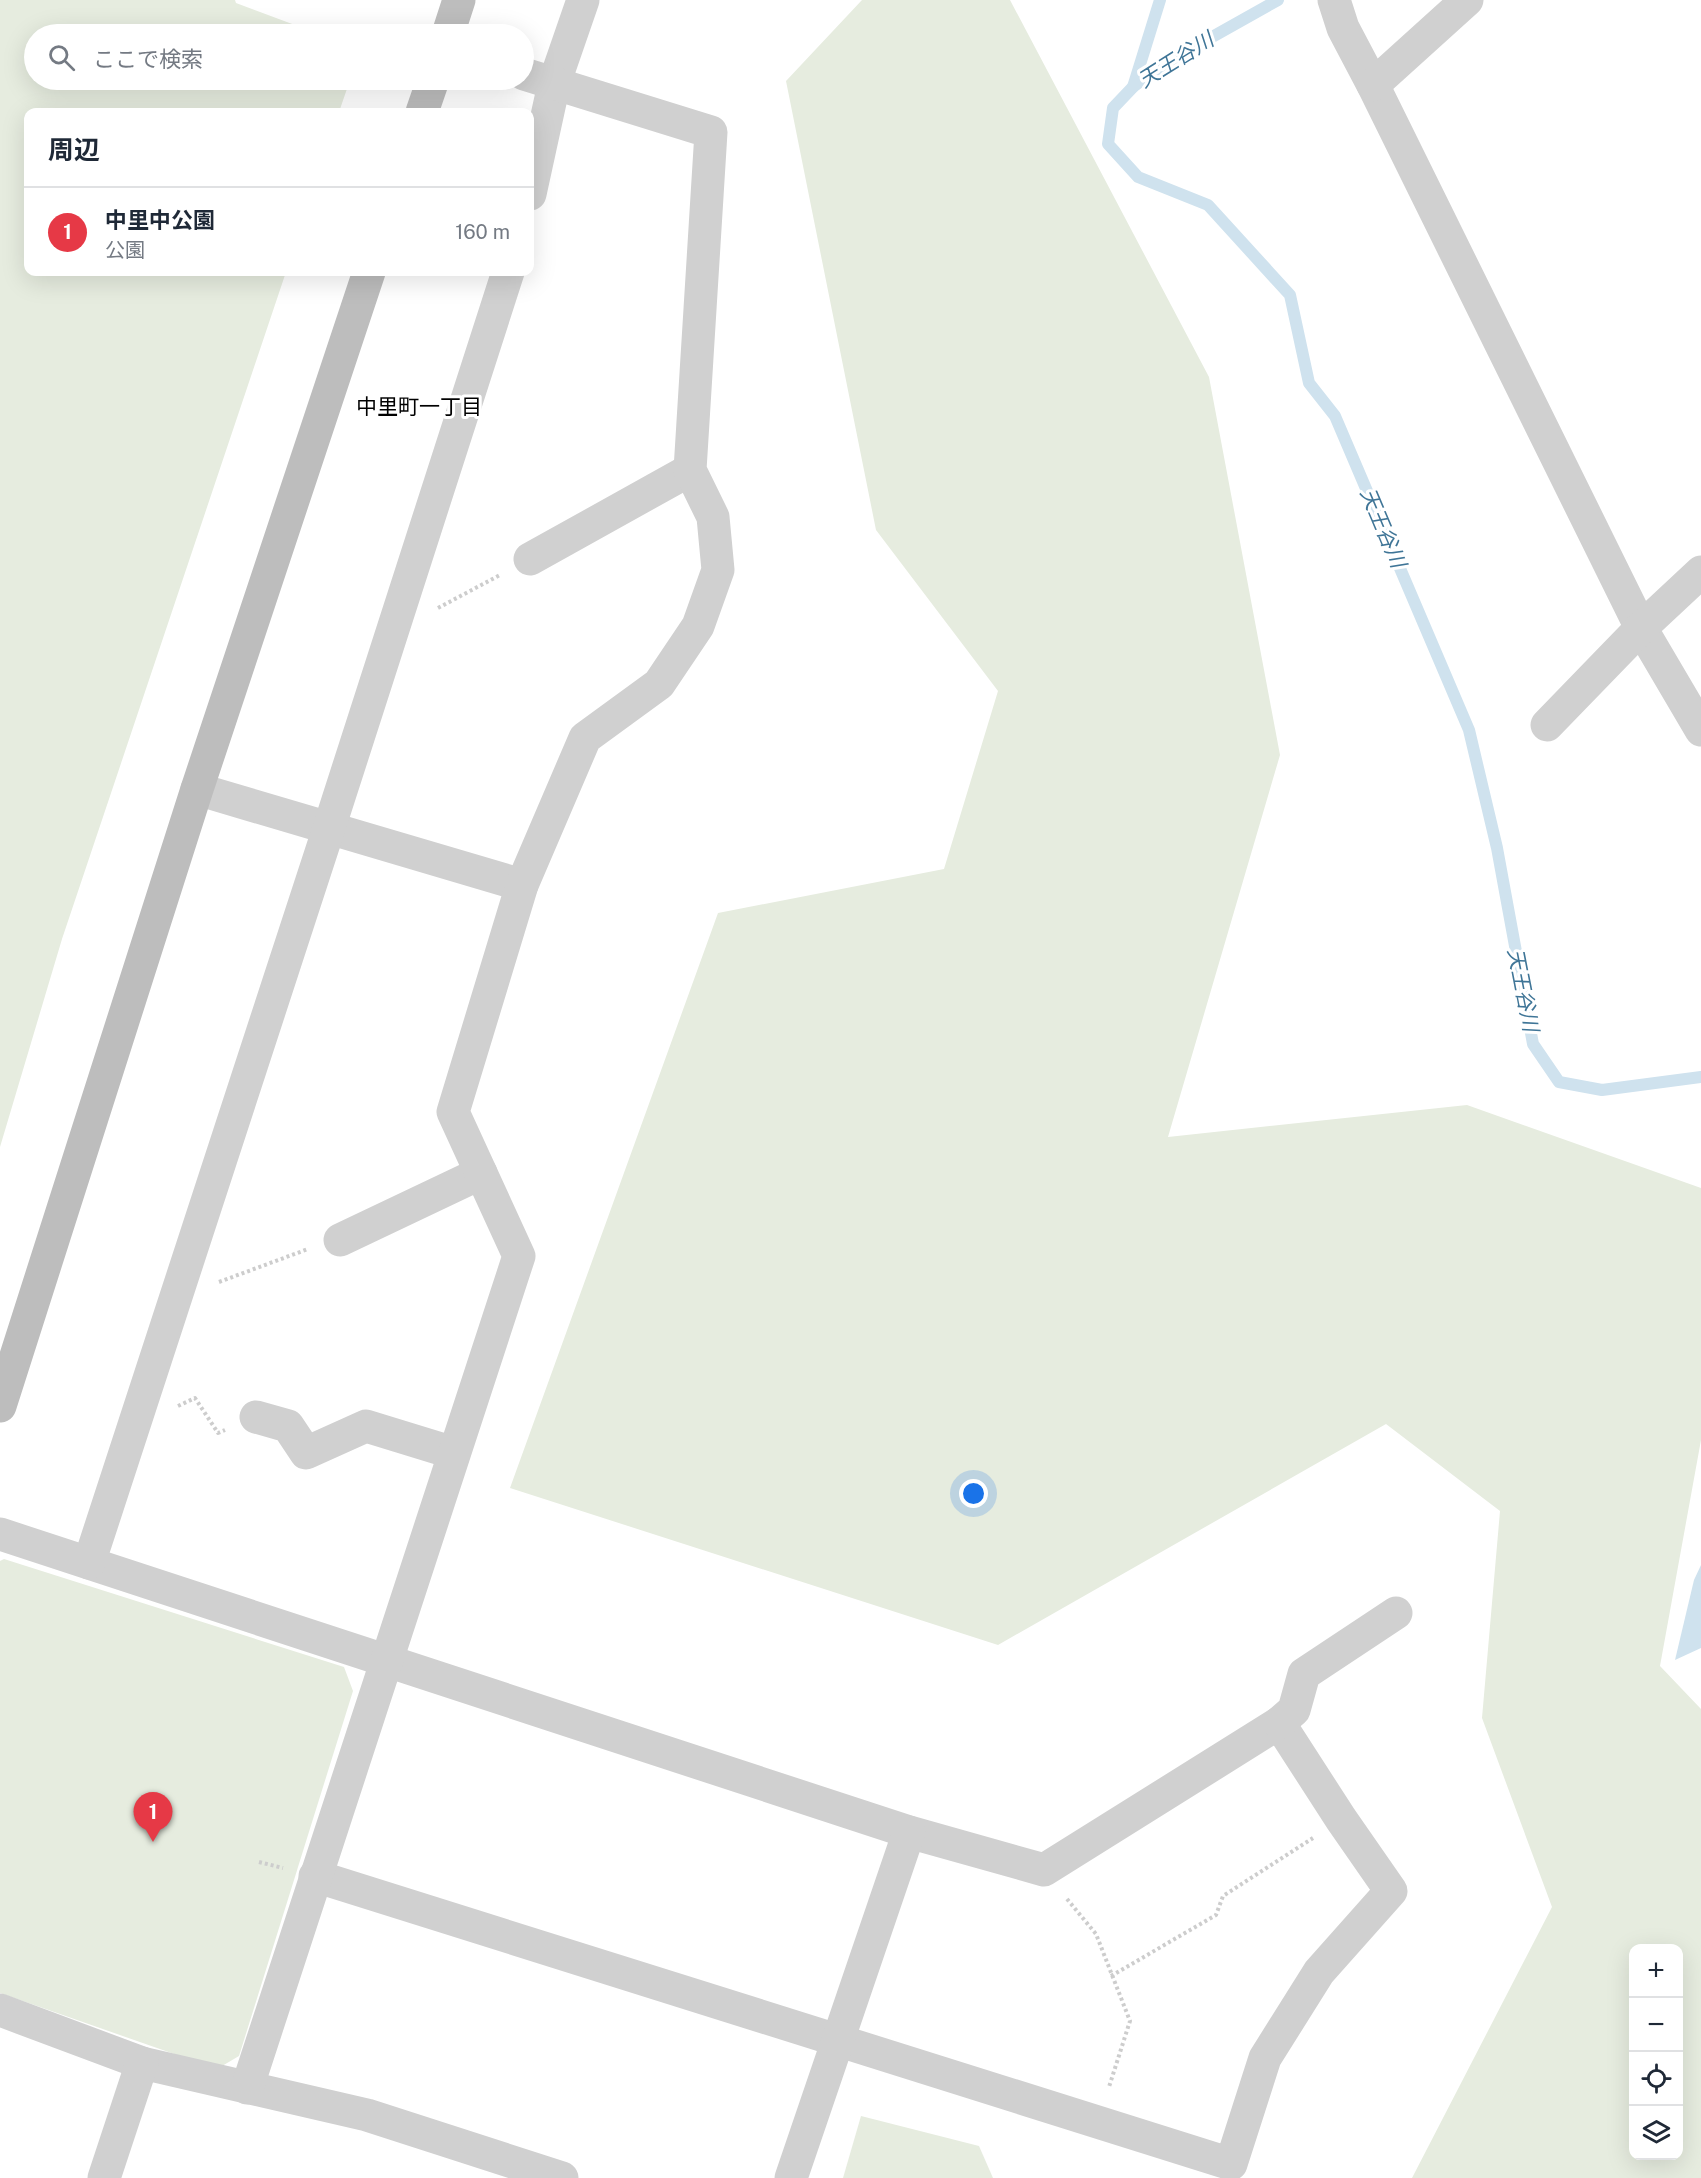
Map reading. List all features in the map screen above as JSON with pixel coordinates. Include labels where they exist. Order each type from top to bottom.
[{"type":"street","points":[[451,24],[459,0]]},
{"type":"street","points":[[534,176],[554,84],[582,0]]},
{"type":"street","points":[[1374,86],[1467,0]]},
{"type":"street","points":[[1338,14],[1641,628],[1701,730]]},
{"type":"street","points":[[247,2088],[519,1256],[453,1112],[522,885],[585,738],[659,684],[698,626],[718,570],[713,517],[690,470],[711,132],[534,77]]},
{"type":"street","points":[[423,108],[430,90]]},
{"type":"street","points":[[0,1406],[197,789],[368,276]]},
{"type":"street","points":[[89,1563],[507,276]]},
{"type":"street","points":[[530,559],[690,470]]},
{"type":"street","points":[[1546,725],[1641,628],[1701,572]]},
{"type":"street","points":[[197,789],[522,885]]},
{"type":"street","points":[[340,1240],[481,1173]]},
{"type":"street","points":[[256,1417],[288,1426],[306,1453],[366,1426],[454,1453]]},
{"type":"street","points":[[0,1534],[909,1832],[1044,1870],[1279,1723],[1294,1710],[1304,1674],[1396,1612]]},
{"type":"street","points":[[315,1876],[1098,2122],[1227,2171],[1265,2058],[1319,1972],[1391,1891],[1341,1820],[1279,1723]]},
{"type":"street","points":[[791,2178],[909,1832]]},
{"type":"street","points":[[0,2010],[142,2063],[367,2115],[562,2178]]},
{"type":"street","points":[[105,2178],[142,2063]]},
{"type":"path","points":[[392,632],[530,559]]},
{"type":"path","points":[[176,1299],[318,1245],[340,1240]]},
{"type":"path","points":[[139,1410],[157,1416],[195,1398],[218,1433],[256,1417]]},
{"type":"path","points":[[1111,1976],[1216,1915],[1223,1896],[1341,1820]]},
{"type":"path","points":[[1044,1870],[1096,1934],[1130,2021],[1098,2122]]},
{"type":"shaded area","points":[[0,0],[235,0],[236,3],[292,24],[24,24],[24,90],[347,90],[340,108],[24,108],[24,276],[285,276],[62,939],[0,1147]]},
{"type":"shaded area","points":[[862,0],[1010,0],[1209,377],[1280,755],[1168,1137],[1467,1105],[1701,1188],[1701,1440],[1660,1666],[1701,1709],[1701,2178],[1412,2178],[1552,1907],[1482,1718],[1500,1511],[1386,1424],[998,1645],[510,1488],[718,913],[944,869],[998,691],[876,530],[786,81]]},
{"type":"shaded area","points":[[4,1559],[344,1667],[353,1691],[239,2056],[217,2069],[0,1993],[0,1561]]},
{"type":"shaded area","points":[[861,2116],[979,2146],[993,2178],[843,2178]]},
{"type":"water","points":[[1701,1565],[1701,1648],[1675,1660],[1694,1580]]},
{"type":"waterway","points":[[1133,87],[1160,0]]},
{"type":"waterway","name":"天王谷川","points":[[1278,0],[1164,64],[1133,87],[1113,108],[1108,144],[1138,177],[1208,205],[1290,295],[1309,383],[1335,416],[1469,730],[1497,848],[1533,1044],[1559,1082],[1602,1090],[1701,1077]]},
{"type":"place","name":"中里中公園","points":[[153,1842]]},
{"type":"district","name":"中里町一丁目","points":[[419,407]]}]
